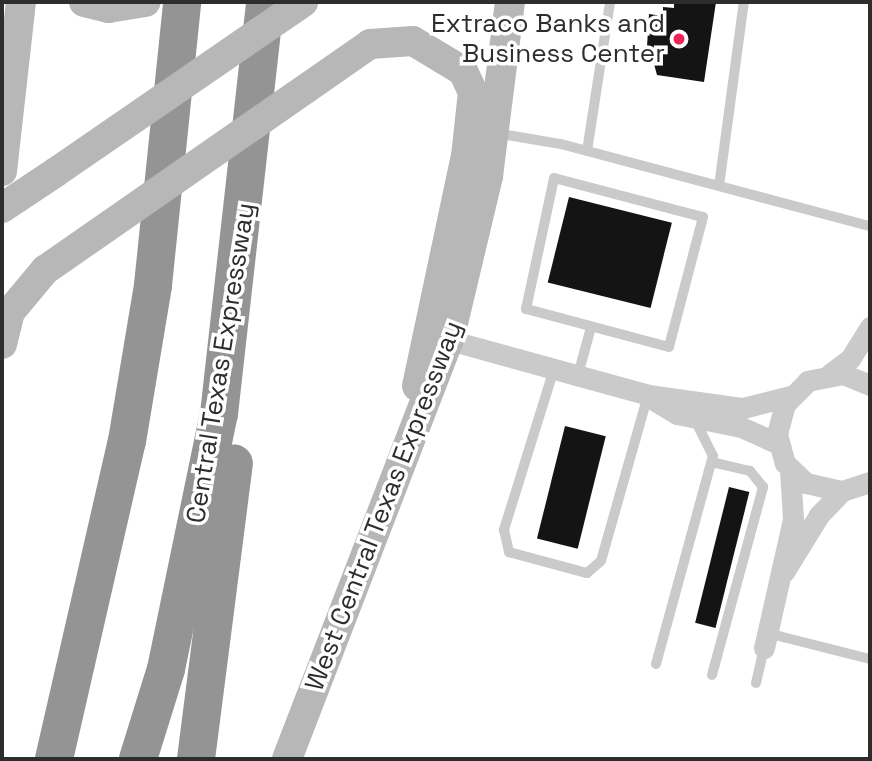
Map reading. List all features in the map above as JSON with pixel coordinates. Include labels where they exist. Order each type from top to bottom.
[{"type":"highway","points":[[54,759],[72,692],[127,441],[153,285],[182,2]]},
{"type":"highway","name":"Central Texas Expressway","points":[[138,759],[190,561],[232,326],[265,2]]},
{"type":"highway","points":[[196,759],[239,418],[232,326]]},
{"type":"highway","points":[[37,759],[72,692]]},
{"type":"main road","points":[[2,171],[9,50],[21,2]]},
{"type":"main road","points":[[84,2],[108,8],[145,3]]},
{"type":"main road","points":[[2,208],[303,2]]},
{"type":"main road","name":"West Central Texas Expressway","points":[[287,759],[401,472],[449,340],[495,133],[510,2]]},
{"type":"main road","points":[[2,344],[10,312],[45,270],[370,44],[413,41],[463,71],[473,92],[466,156],[401,472]]},
{"type":"street","points":[[449,340],[648,396],[743,408],[790,396],[830,374],[850,359],[870,327]]},
{"type":"street","points":[[830,374],[870,385]]},
{"type":"street","points":[[648,396],[695,420],[741,427],[779,444]]},
{"type":"street","points":[[766,640],[783,574],[794,509],[790,470],[779,444],[778,423],[790,396]]},
{"type":"street","points":[[790,470],[818,488],[842,491],[870,482]]},
{"type":"street","points":[[783,574],[819,515],[842,491]]},
{"type":"lane","points":[[587,151],[610,2]]},
{"type":"lane","points":[[719,186],[744,2]]},
{"type":"lane","points":[[495,133],[587,151],[870,226]]},
{"type":"lane","points":[[554,178],[703,217],[669,347],[591,327],[526,309],[554,178]]},
{"type":"lane","points":[[578,375],[591,327]]},
{"type":"lane","points":[[554,369],[504,530],[509,552],[587,573],[601,561],[648,396]]},
{"type":"lane","points":[[656,664],[712,459],[695,420]]},
{"type":"lane","points":[[712,459],[750,471],[763,487],[712,675]]},
{"type":"lane","points":[[756,683],[766,640],[870,659]]},
{"type":"building","name":"Extraco Banks and Business Center","points":[[674,2],[716,2],[704,82],[657,75],[654,64],[646,63],[649,14],[663,16],[663,7],[674,8]]},
{"type":"building","points":[[569,197],[672,223],[651,308],[548,282]]},
{"type":"building","points":[[565,426],[606,436],[578,549],[537,539]]},
{"type":"building","points":[[729,487],[749,492],[716,628],[695,623]]},
{"type":"place","name":"Extraco Banks and Business Center","points":[[679,39]]}]
